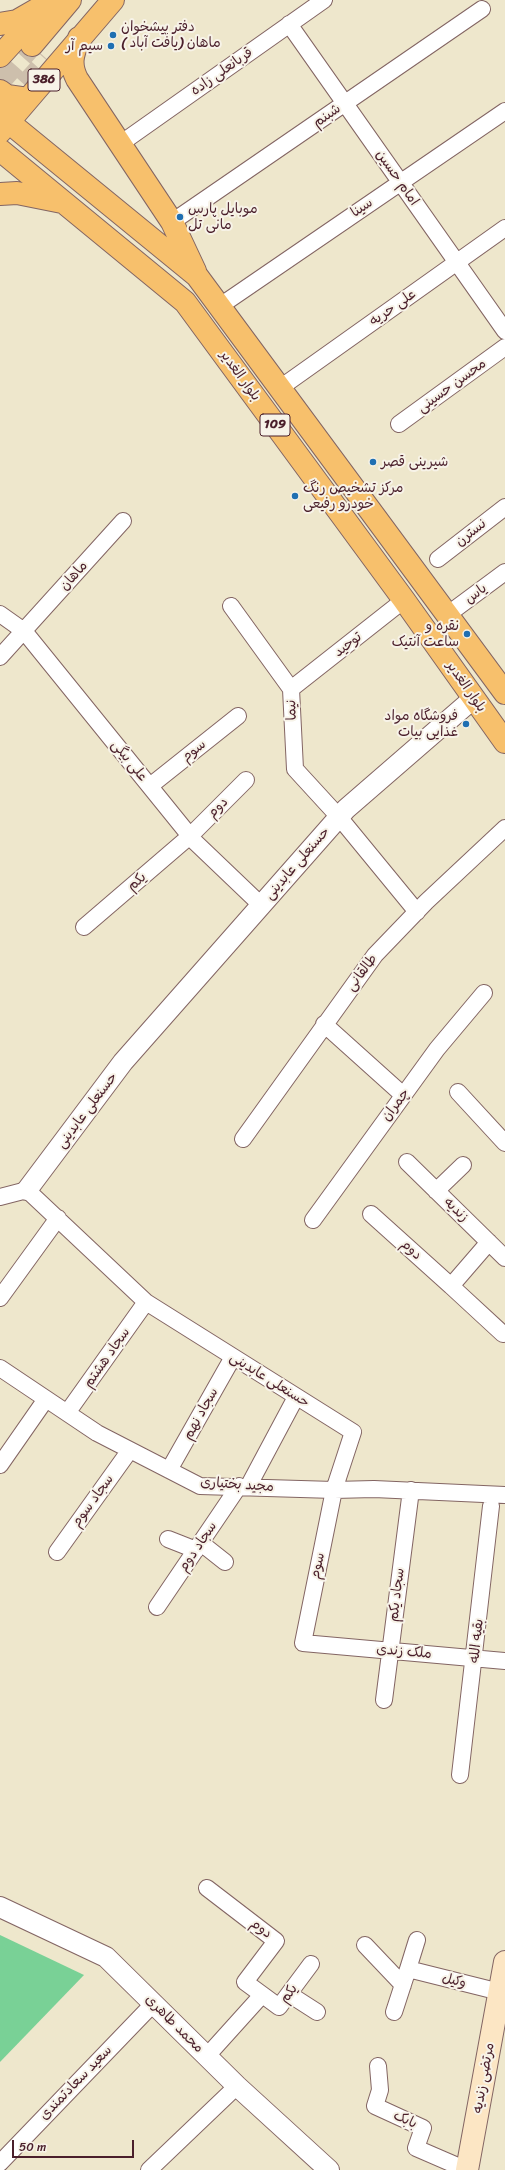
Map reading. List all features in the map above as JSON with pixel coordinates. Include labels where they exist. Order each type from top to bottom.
[{"type":"main road","points":[[32,45],[70,0]]},
{"type":"main road","name":"386","points":[[48,60],[101,0]]},
{"type":"main road","name":"386","points":[[3,123],[28,99],[113,0]]},
{"type":"main road","points":[[0,24],[17,20],[48,2]]},
{"type":"main road","points":[[0,56],[48,2]]},
{"type":"main road","points":[[79,38],[72,56],[72,68],[172,222],[197,276]]},
{"type":"main road","points":[[0,91],[13,98],[28,99]]},
{"type":"main road","name":"بلوار الغدیر","points":[[3,123],[197,276],[505,693]]},
{"type":"main road","name":"بلوار الغدیر","points":[[0,150],[185,302],[404,600],[505,742]]},
{"type":"main road","points":[[0,194],[17,193],[66,203]]},
{"type":"main road","name":"مرتضی زندیه","points":[[467,2170],[505,1962]]},
{"type":"street","name":"قربانعلی زاده","points":[[120,144],[324,0]]},
{"type":"street","name":"شبنم","points":[[172,222],[482,9]]},
{"type":"street","name":"امام حسین","points":[[290,24],[505,332]]},
{"type":"street","name":"سینا","points":[[220,306],[505,111]]},
{"type":"street","name":"علی حریه","points":[[280,388],[505,228]]},
{"type":"street","name":"محسن حسینی","points":[[399,424],[505,347]]},
{"type":"street","name":"نسترن","points":[[438,559],[505,507]]},
{"type":"street","name":"ماهان","points":[[0,657],[123,521]]},
{"type":"street","name":"یاس","points":[[447,615],[505,572]]},
{"type":"street","name":"توحید","points":[[291,689],[404,600]]},
{"type":"street","name":"نیما","points":[[231,606],[291,689],[296,769],[339,817],[417,912]]},
{"type":"street","name":"علی بیگی","points":[[0,614],[24,632],[190,836],[261,905]]},
{"type":"street","name":"حسنعلی عابدینی","points":[[334,1490],[352,1432],[146,1302],[27,1190],[123,1062],[339,817],[474,698]]},
{"type":"street","name":"سوم","points":[[150,786],[238,716]]},
{"type":"street","name":"دوم","points":[[190,836],[246,780]]},
{"type":"street","name":"طالقانی","points":[[243,1139],[324,1024],[375,955],[417,912],[505,828]]},
{"type":"street","name":"یکم","points":[[84,927],[190,836]]},
{"type":"street","name":"چمران","points":[[313,1220],[437,1049],[484,993]]},
{"type":"street","points":[[324,1024],[403,1095]]},
{"type":"street","points":[[458,1092],[505,1143]]},
{"type":"street","name":"زندیه","points":[[407,1162],[505,1258]]},
{"type":"street","points":[[436,1191],[463,1165]]},
{"type":"street","points":[[0,1197],[27,1190]]},
{"type":"street","name":"دوم","points":[[371,1214],[503,1334]]},
{"type":"street","points":[[0,1298],[58,1218]]},
{"type":"street","points":[[451,1286],[489,1242]]},
{"type":"street","name":"سجاد هشتم","points":[[67,1414],[146,1302]]},
{"type":"street","name":"سجاد نهم","points":[[169,1470],[233,1357]]},
{"type":"street","name":"مجید بختیاری","points":[[0,1368],[97,1433],[200,1486],[243,1486],[334,1490],[410,1490],[505,1495]]},
{"type":"street","name":"سجاد دوم","points":[[157,1607],[198,1547],[243,1486],[296,1397]]},
{"type":"street","points":[[0,1465],[46,1399]]},
{"type":"street","name":"سجاد سوم","points":[[57,1552],[130,1450]]},
{"type":"street","name":"سوم","points":[[303,1643],[334,1490]]},
{"type":"street","name":"سجاد یکم","points":[[384,1700],[410,1490]]},
{"type":"street","name":"بقیه الله","points":[[460,1775],[475,1658],[491,1506]]},
{"type":"street","points":[[168,1539],[198,1547],[225,1562]]},
{"type":"street","name":"ملک زندی","points":[[303,1643],[505,1661]]},
{"type":"street","name":"دوم","points":[[206,1888],[276,1941],[245,1982],[262,1995]]},
{"type":"street","name":"محمد طاهری","points":[[0,1907],[106,1957],[237,2086],[329,2170]]},
{"type":"street","points":[[394,2012],[417,1940]]},
{"type":"street","points":[[365,1946],[403,1985]]},
{"type":"street","name":"یکم","points":[[262,1995],[279,2007],[311,1964]]},
{"type":"street","name":"وکیل","points":[[408,1969],[500,1992]]},
{"type":"street","points":[[289,1994],[317,2012]]},
{"type":"street","points":[[207,2056],[262,1995]]},
{"type":"street","name":"سعید سعادتمندی","points":[[0,2163],[153,2004]]},
{"type":"street","name":"بابک","points":[[378,2066],[380,2090],[375,2106],[423,2128],[416,2148],[467,2170]]},
{"type":"street","points":[[149,2170],[237,2086]]},
{"type":"green space","points":[[0,1935],[84,1975],[0,2062]]},
{"type":"tunnel","points":[[0,81],[32,45]]},
{"type":"tunnel","points":[[3,110],[48,60]]},
{"type":"place","name":"دفتر پیشخوان ماهان (یافت آباد )","points":[[113,35]]},
{"type":"place","name":"سیم آر","points":[[111,46]]},
{"type":"place","name":"موبایل پارس مانی تل","points":[[180,217]]},
{"type":"place","name":"شیرینی قصر","points":[[373,462]]},
{"type":"place","name":"مرکز تشخیص رنگ خودرو رفیعی","points":[[295,496]]},
{"type":"place","name":"نقره و ساعت آنتیک","points":[[467,634]]},
{"type":"place","name":"فروشگاه مواد غذایی بیات","points":[[466,724]]}]
